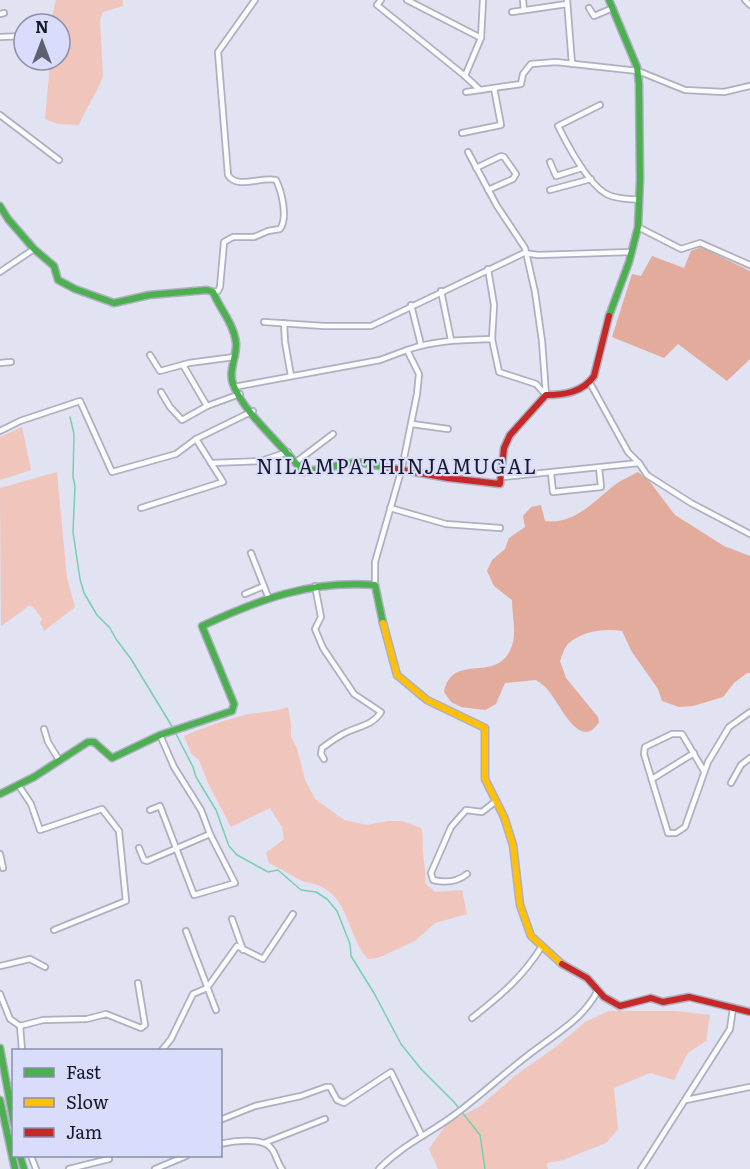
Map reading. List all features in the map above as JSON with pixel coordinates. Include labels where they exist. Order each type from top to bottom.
[{"type":"street","points":[[0,206],[34,249],[54,266],[58,280],[75,289],[114,303],[149,295],[218,291],[224,242],[233,237],[254,237],[280,229],[284,221],[281,195],[276,180],[235,182],[228,175],[218,52],[255,0]]},
{"type":"street","points":[[381,0],[377,5],[480,90]]},
{"type":"street","points":[[407,0],[481,38]]},
{"type":"street","points":[[465,76],[481,38],[483,0]]},
{"type":"street","points":[[523,0],[524,10]]},
{"type":"street","points":[[488,269],[494,305],[492,339],[499,372],[536,384],[546,394],[561,394],[584,388],[590,383],[594,376],[605,327],[638,227],[638,71],[609,0]]},
{"type":"street","points":[[745,0],[750,5]]},
{"type":"street","points":[[512,12],[567,2],[572,64]]},
{"type":"street","points":[[589,8],[594,16],[613,8]]},
{"type":"street","points":[[466,92],[521,84],[523,74],[531,64],[556,62],[638,71],[685,90],[724,92],[750,86]]},
{"type":"street","points":[[462,133],[501,125],[494,88]]},
{"type":"street","points":[[600,105],[558,126],[570,152],[591,179],[610,196],[639,200]]},
{"type":"street","points":[[0,116],[59,160]]},
{"type":"street","points":[[213,292],[228,322],[236,346],[231,371],[234,387],[270,435],[303,471],[357,462],[500,484],[504,448],[510,435],[546,394],[542,341],[535,292],[523,246],[488,190],[468,152]]},
{"type":"street","points":[[476,168],[501,156],[516,174],[513,179],[488,190]]},
{"type":"street","points":[[550,162],[556,176],[582,168]]},
{"type":"street","points":[[550,190],[591,179]]},
{"type":"street","points":[[638,227],[681,249],[700,243],[750,265]]},
{"type":"street","points":[[0,272],[34,249]]},
{"type":"street","points":[[264,322],[371,326],[524,253],[538,255],[631,252]]},
{"type":"street","points":[[441,291],[452,340]]},
{"type":"street","points":[[411,305],[421,345]]},
{"type":"street","points":[[284,323],[291,376]]},
{"type":"street","points":[[234,387],[380,360],[421,345],[452,340],[492,339]]},
{"type":"street","points":[[407,350],[419,374],[412,424],[402,468],[375,562],[375,585],[397,675],[427,700],[485,728],[485,779],[513,845],[521,911],[531,936],[556,960],[587,978],[604,997],[620,1006],[651,998],[663,1002],[689,998],[750,1012]]},
{"type":"street","points":[[150,355],[160,371],[234,357]]},
{"type":"street","points":[[0,363],[11,362]]},
{"type":"street","points":[[183,365],[207,406]]},
{"type":"street","points":[[590,383],[628,452],[647,475],[691,503],[750,534]]},
{"type":"street","points":[[161,392],[170,407],[182,420],[207,406],[240,394]]},
{"type":"street","points":[[0,431],[20,421],[80,401],[112,471],[176,454],[196,439],[253,411]]},
{"type":"street","points":[[412,424],[447,429]]},
{"type":"street","points":[[296,462],[333,434]]},
{"type":"street","points":[[141,508],[223,482],[196,439]]},
{"type":"street","points":[[211,463],[235,464],[261,461],[288,452]]},
{"type":"street","points":[[502,477],[639,463]]},
{"type":"street","points":[[551,473],[553,492],[601,487],[599,468]]},
{"type":"street","points":[[390,508],[446,524],[500,528]]},
{"type":"street","points":[[251,553],[269,599]]},
{"type":"street","points":[[0,794],[40,775],[58,760],[88,742],[94,742],[112,758],[160,735],[233,710],[234,704],[201,627],[251,605],[315,586],[375,585]]},
{"type":"street","points":[[245,594],[264,586]]},
{"type":"street","points":[[315,586],[321,617],[315,628],[323,648],[354,694],[381,712],[377,719],[342,734],[322,748],[321,753],[324,759]]},
{"type":"street","points":[[705,771],[682,734],[672,734],[645,747],[644,754],[668,833],[676,833],[685,827],[705,771],[708,762],[729,728],[750,712]]},
{"type":"street","points":[[44,729],[58,760]]},
{"type":"street","points":[[150,810],[160,806],[194,895],[235,883],[210,834],[201,810],[174,767],[160,735]]},
{"type":"street","points":[[652,779],[694,753]]},
{"type":"street","points":[[731,783],[741,765],[750,758]]},
{"type":"street","points":[[19,786],[31,804],[40,830],[102,809],[119,831],[126,901],[54,930]]},
{"type":"street","points":[[467,874],[453,881],[438,881],[433,880],[431,873],[451,827],[466,810],[482,812],[496,801]]},
{"type":"street","points":[[139,848],[146,861],[210,834]]},
{"type":"street","points":[[0,855],[3,868]]},
{"type":"street","points":[[163,1049],[171,1039],[193,994],[207,988],[237,946],[263,959],[293,914]]},
{"type":"street","points":[[232,919],[243,950]]},
{"type":"street","points":[[186,931],[216,1010]]},
{"type":"street","points":[[472,1018],[522,975],[542,946]]},
{"type":"street","points":[[0,966],[30,959],[45,967]]},
{"type":"street","points":[[20,1026],[35,1021],[87,1019],[106,1014],[141,1028],[145,1025],[138,983]]},
{"type":"street","points":[[379,1169],[391,1156],[457,1113],[573,1022],[586,1010],[598,990]]},
{"type":"street","points":[[0,994],[10,1019],[20,1026]]},
{"type":"street","points":[[641,1169],[730,1029],[733,1008]]},
{"type":"street","points":[[20,1026],[21,1049]]},
{"type":"street","points":[[0,1048],[12,1101],[0,1102],[12,1156]]},
{"type":"street","points":[[222,1119],[247,1108],[301,1096],[326,1087],[330,1087],[337,1100],[344,1103],[391,1072],[422,1136]]},
{"type":"street","points":[[686,1100],[750,1087]]},
{"type":"street","points":[[263,1144],[325,1119]]},
{"type":"street","points":[[222,1144],[240,1140],[263,1144],[273,1149],[282,1169]]},
{"type":"street","points":[[155,1169],[182,1157]]},
{"type":"street","points":[[69,1169],[81,1168],[109,1159]]},
{"type":"shaded area","points":[[56,0],[123,0],[123,6],[103,12],[100,20],[103,76],[79,125],[58,124],[45,119],[49,72],[72,72],[72,12],[53,12]]},
{"type":"shaded area","points":[[701,247],[750,271],[750,359],[727,381],[678,344],[664,358],[612,337],[632,274],[641,276],[652,256],[684,268],[691,251]]},
{"type":"shaded area","points":[[22,427],[31,470],[0,480],[0,437]]},
{"type":"shaded area","points":[[57,472],[67,578],[75,607],[44,631],[40,623],[42,619],[30,605],[1,626],[0,488]]},
{"type":"shaded area","points":[[638,472],[650,482],[675,515],[724,546],[750,556],[750,673],[734,683],[723,697],[693,706],[679,707],[662,701],[658,689],[632,652],[622,631],[601,630],[586,633],[573,640],[565,648],[560,661],[566,678],[598,717],[599,722],[592,730],[585,732],[578,729],[546,688],[536,680],[505,683],[496,704],[485,710],[461,707],[451,702],[444,692],[449,679],[467,669],[488,667],[498,663],[507,656],[513,642],[512,600],[494,586],[487,571],[492,560],[505,549],[509,538],[525,527],[523,516],[531,507],[541,505],[545,521],[566,519],[584,510],[616,484]]},
{"type":"shaded area","points":[[288,707],[291,737],[297,748],[305,780],[315,799],[344,820],[367,825],[402,821],[421,828],[425,883],[435,892],[462,890],[467,914],[435,923],[415,941],[378,958],[368,959],[360,948],[342,907],[333,895],[322,887],[302,881],[269,863],[266,853],[284,839],[282,827],[270,808],[231,827],[199,760],[191,753],[184,736],[234,718]]},
{"type":"shaded area","points":[[609,1011],[676,1011],[710,1015],[706,1041],[688,1053],[674,1080],[650,1073],[614,1088],[618,1129],[606,1143],[563,1160],[547,1163],[548,1169],[438,1169],[429,1149],[448,1122],[479,1107],[516,1075],[557,1046],[585,1022]]},
{"type":"waterway","points":[[70,417],[74,434],[73,532],[84,593],[97,615],[110,628],[131,659],[173,728]]},
{"type":"waterway","points":[[175,732],[196,777],[216,810],[229,846],[237,855],[268,872],[278,870],[301,890],[316,892],[327,899],[337,911],[350,944],[351,956],[401,1044],[421,1069],[454,1102],[480,1135],[485,1169]]},
{"type":"traffic: fast","points":[[609,0],[637,67],[640,180],[638,227],[629,262],[609,316]]},
{"type":"traffic: fast","points":[[0,206],[34,249],[54,266],[58,280],[75,289],[114,303],[149,295],[207,290],[213,292],[235,336],[236,348],[232,379],[238,395],[255,418],[303,472],[357,462],[385,467]]},
{"type":"traffic: fast","points":[[0,794],[34,777],[88,742],[94,742],[112,758],[160,735],[232,711],[234,704],[202,626],[223,616],[265,600],[307,589],[352,584],[375,585],[383,623]]},
{"type":"traffic: fast","points":[[0,1048],[12,1113]]},
{"type":"traffic: fast","points":[[0,1100],[12,1155]]},
{"type":"traffic: fast","points":[[12,1157],[15,1169]]},
{"type":"traffic: fast","points":[[20,1157],[24,1169]]},
{"type":"traffic: slow","points":[[383,623],[397,675],[427,700],[485,728],[485,779],[504,817],[513,845],[520,905],[531,936],[562,964]]},
{"type":"traffic: jam","points":[[385,467],[500,484],[504,448],[510,435],[546,395],[573,392],[585,386],[594,376],[609,316]]},
{"type":"traffic: jam","points":[[562,964],[587,978],[604,997],[620,1006],[651,998],[663,1002],[689,997],[750,1012]]},
{"type":"district","name":"NILAMPATHINJAMUGAL","points":[[397,465]]}]
